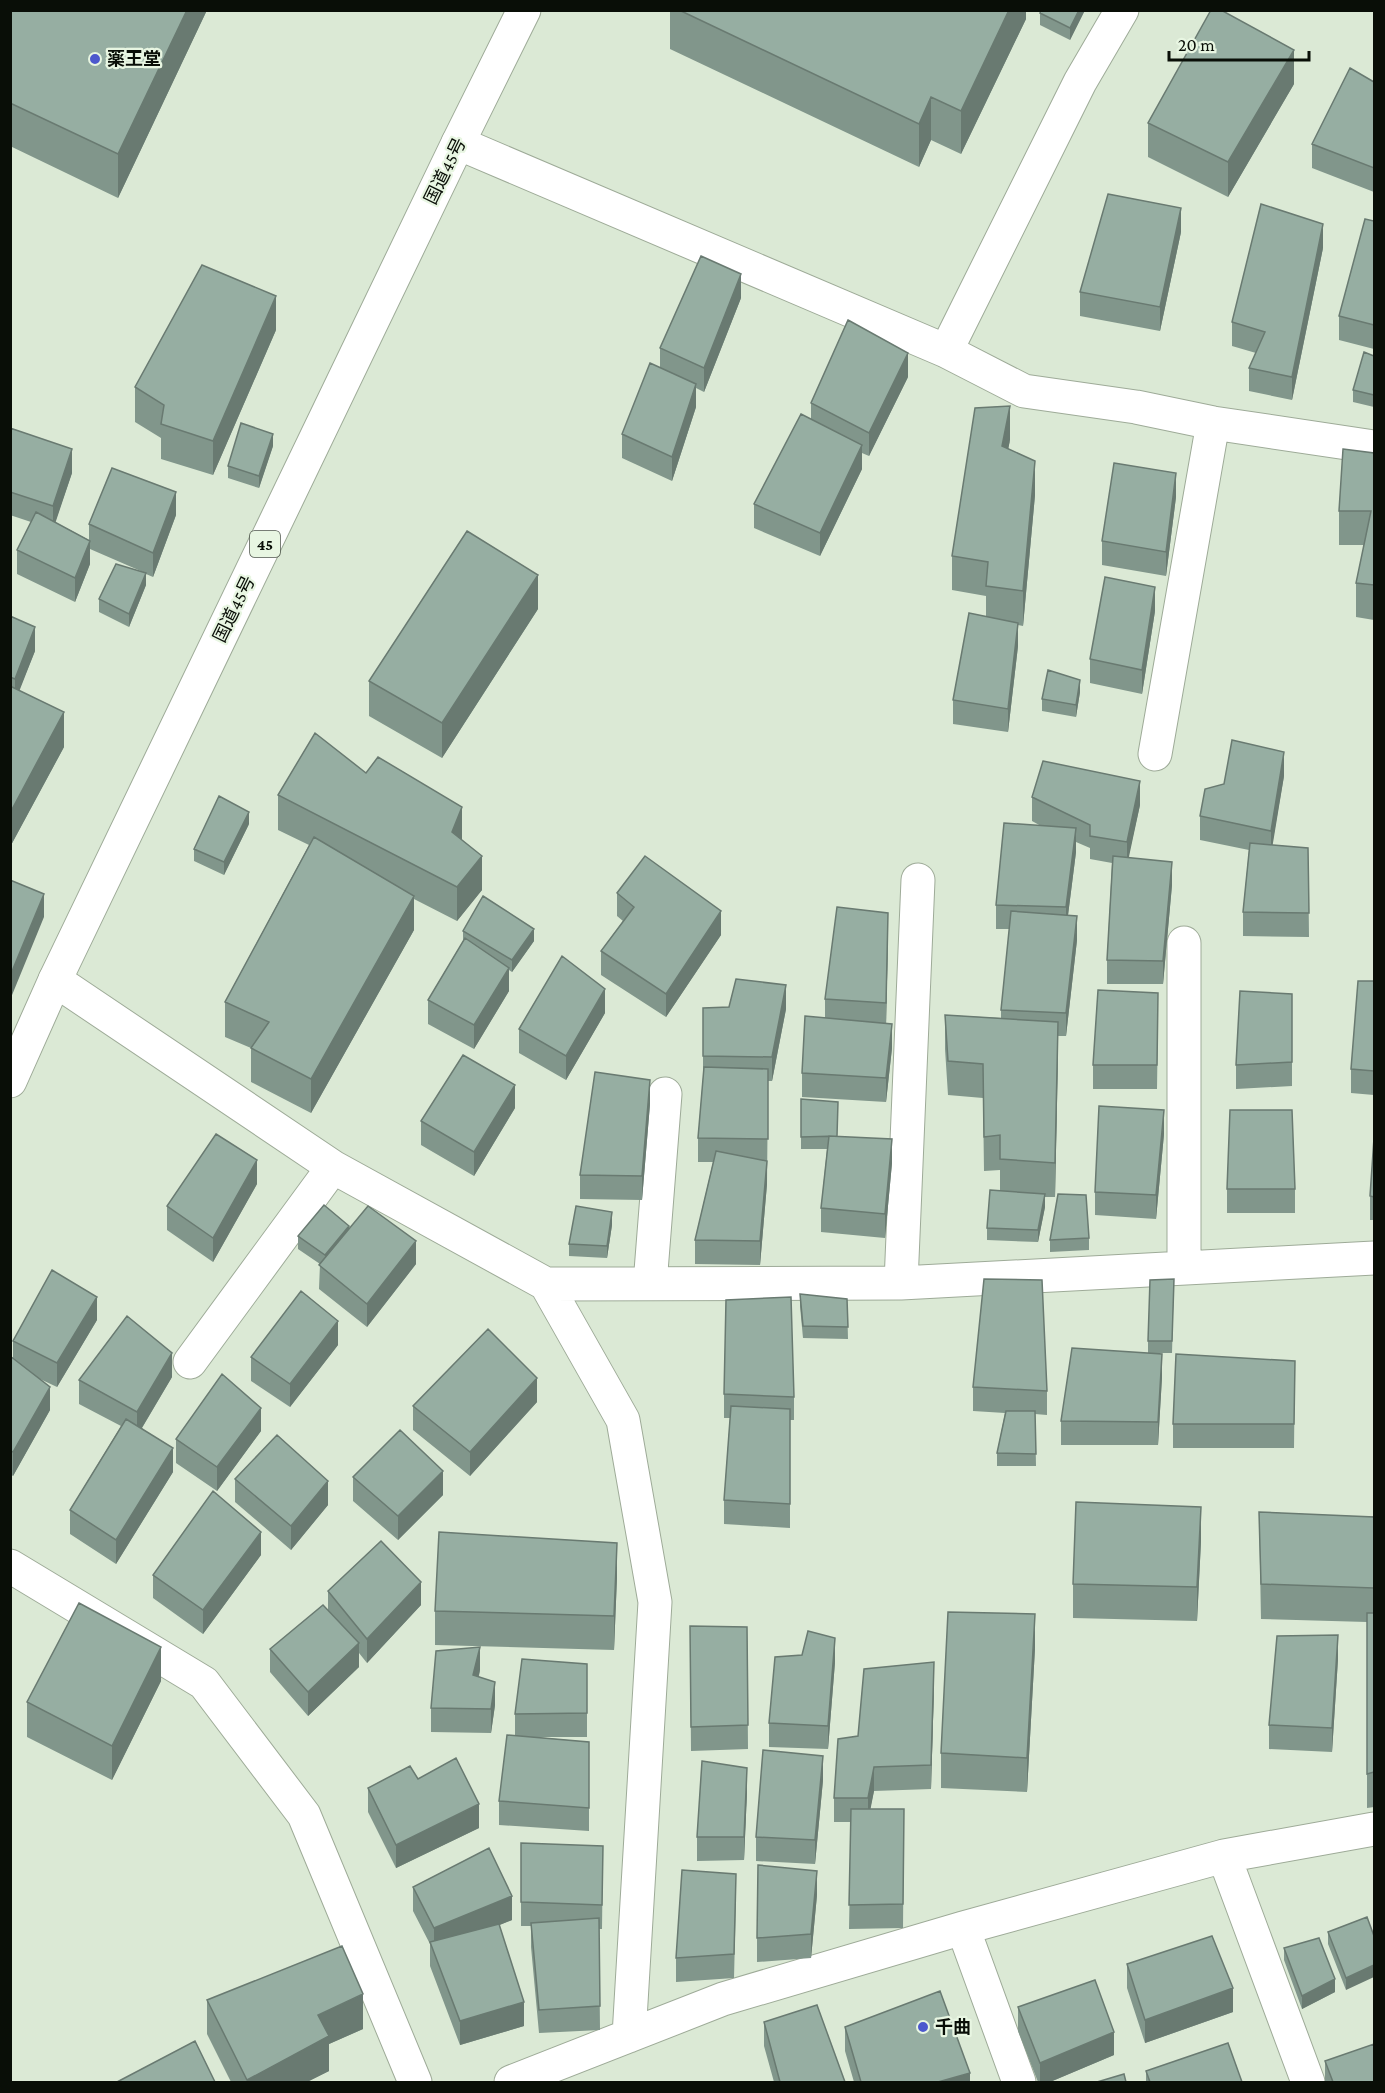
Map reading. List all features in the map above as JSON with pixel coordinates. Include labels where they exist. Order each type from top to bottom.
[{"type":"main road","name":"国道45号","points":[[10,1081],[55,980],[524,10]]},
{"type":"main road","points":[[946,351],[1080,82],[1122,10]]},
{"type":"main road","points":[[458,143],[946,351],[1024,390],[1136,407],[1213,423],[1374,447]]},
{"type":"main road","points":[[1155,754],[1213,423]]},
{"type":"main road","points":[[901,1282],[918,880]]},
{"type":"main road","points":[[1184,943],[1184,1268]]},
{"type":"main road","points":[[55,980],[333,1167],[546,1284],[901,1282],[1374,1258]]},
{"type":"main road","points":[[650,1284],[665,1094]]},
{"type":"main road","points":[[190,1362],[333,1167]]},
{"type":"main road","points":[[546,1284],[624,1420],[655,1602],[629,2036]]},
{"type":"main road","points":[[10,1566],[204,1683],[304,1815],[416,2082]]},
{"type":"main road","points":[[511,2082],[723,1999],[963,1928],[1224,1856],[1374,1829]]},
{"type":"main road","points":[[1224,1856],[1308,2082]]},
{"type":"main road","points":[[963,1928],[1019,2082]]},
{"type":"building","points":[[10,10],[187,10],[118,154],[10,103]]},
{"type":"building","points":[[679,10],[1009,10],[961,111],[931,97],[919,124]]},
{"type":"building","points":[[1041,10],[1079,10],[1070,28],[1040,13]]},
{"type":"building","points":[[1211,10],[1221,10],[1294,50],[1228,162],[1148,123]]},
{"type":"building","points":[[1350,68],[1374,82],[1374,168],[1312,144]]},
{"type":"building","points":[[1108,194],[1181,208],[1160,307],[1080,292]]},
{"type":"building","points":[[1261,204],[1323,224],[1292,377],[1249,368],[1265,332],[1232,322]]},
{"type":"building","points":[[1365,219],[1374,221],[1374,325],[1339,316]]},
{"type":"building","points":[[701,256],[741,274],[704,368],[660,348]]},
{"type":"building","points":[[202,265],[276,296],[213,441],[161,424],[164,405],[135,387]]},
{"type":"building","points":[[848,320],[908,353],[869,433],[811,403]]},
{"type":"building","points":[[1364,352],[1374,356],[1374,395],[1353,390]]},
{"type":"building","points":[[650,363],[696,384],[672,457],[622,434]]},
{"type":"building","points":[[1010,406],[1002,446],[1035,461],[1023,591],[986,586],[988,562],[952,556],[975,408]]},
{"type":"building","points":[[801,414],[862,445],[820,533],[754,504]]},
{"type":"building","points":[[241,423],[273,434],[259,476],[228,466]]},
{"type":"building","points":[[10,428],[72,449],[53,506],[10,492]]},
{"type":"building","points":[[1343,449],[1374,453],[1374,585],[1356,583],[1371,511],[1339,511]]},
{"type":"building","points":[[1114,463],[1176,473],[1166,552],[1102,541]]},
{"type":"building","points":[[112,468],[176,492],[153,553],[89,524]]},
{"type":"building","points":[[36,512],[90,541],[75,578],[17,550]]},
{"type":"building","points":[[467,531],[538,575],[442,723],[369,681]]},
{"type":"building","points":[[116,564],[146,573],[129,614],[99,599]]},
{"type":"building","points":[[1105,577],[1155,587],[1142,670],[1090,659]]},
{"type":"building","points":[[969,613],[1018,623],[1008,709],[953,700]]},
{"type":"building","points":[[10,616],[35,627],[15,679],[10,677]]},
{"type":"building","points":[[1048,670],[1080,680],[1076,705],[1042,699]]},
{"type":"building","points":[[10,686],[64,712],[10,813]]},
{"type":"building","points":[[315,733],[366,773],[378,757],[462,807],[452,832],[482,856],[457,887],[278,795]]},
{"type":"building","points":[[1232,740],[1284,752],[1271,831],[1200,816],[1205,789],[1224,784]]},
{"type":"building","points":[[1043,761],[1140,781],[1127,842],[1090,836],[1090,825],[1032,797]]},
{"type":"building","points":[[219,796],[249,812],[224,862],[194,849]]},
{"type":"building","points":[[1004,823],[1076,828],[1066,907],[996,905]]},
{"type":"building","points":[[314,837],[414,896],[311,1079],[251,1048],[269,1022],[225,1002]]},
{"type":"building","points":[[1250,843],[1308,848],[1309,913],[1243,912]]},
{"type":"building","points":[[645,856],[721,911],[666,994],[601,951],[634,907],[617,893]]},
{"type":"building","points":[[1113,856],[1172,862],[1163,961],[1107,960]]},
{"type":"building","points":[[10,880],[44,894],[10,976]]},
{"type":"building","points":[[483,896],[534,929],[512,960],[463,931]]},
{"type":"building","points":[[837,907],[888,913],[886,1003],[825,999]]},
{"type":"building","points":[[1011,911],[1077,916],[1066,1013],[1001,1010]]},
{"type":"building","points":[[465,938],[509,968],[474,1025],[428,1000]]},
{"type":"building","points":[[562,956],[605,989],[566,1056],[519,1029]]},
{"type":"building","points":[[736,979],[786,985],[772,1057],[703,1056],[703,1008],[729,1007]]},
{"type":"building","points":[[1358,981],[1374,981],[1374,1071],[1351,1069]]},
{"type":"building","points":[[1098,990],[1158,993],[1157,1065],[1093,1065]]},
{"type":"building","points":[[1240,991],[1292,994],[1292,1062],[1236,1065]]},
{"type":"building","points":[[945,1015],[1058,1022],[1055,1163],[1000,1159],[1000,1135],[984,1137],[983,1064],[948,1061]]},
{"type":"building","points":[[805,1016],[892,1024],[886,1078],[802,1073]]},
{"type":"building","points":[[463,1055],[515,1085],[474,1152],[421,1121]]},
{"type":"building","points":[[704,1067],[768,1069],[768,1139],[698,1138]]},
{"type":"building","points":[[595,1072],[650,1080],[642,1176],[580,1175]]},
{"type":"building","points":[[801,1099],[838,1102],[837,1136],[801,1137]]},
{"type":"building","points":[[1099,1106],[1164,1110],[1156,1195],[1095,1192]]},
{"type":"building","points":[[1230,1110],[1292,1110],[1295,1189],[1227,1189]]},
{"type":"building","points":[[216,1134],[257,1160],[213,1238],[167,1206]]},
{"type":"building","points":[[829,1136],[892,1139],[885,1214],[821,1208]]},
{"type":"building","points":[[1374,1138],[1374,1197],[1370,1196]]},
{"type":"building","points":[[716,1151],[767,1161],[760,1241],[695,1240]]},
{"type":"building","points":[[990,1190],[1045,1194],[1038,1230],[987,1228]]},
{"type":"building","points":[[1058,1194],[1086,1195],[1089,1238],[1050,1240]]},
{"type":"building","points":[[324,1205],[349,1226],[325,1255],[298,1236]]},
{"type":"building","points":[[368,1206],[416,1241],[367,1304],[319,1265]]},
{"type":"building","points":[[576,1206],[612,1212],[607,1246],[569,1244]]},
{"type":"building","points":[[52,1270],[97,1297],[57,1363],[13,1341]]},
{"type":"building","points":[[984,1279],[1042,1280],[1047,1391],[973,1387]]},
{"type":"building","points":[[1174,1279],[1172,1341],[1148,1341],[1150,1280]]},
{"type":"building","points":[[301,1291],[338,1321],[290,1384],[251,1357]]},
{"type":"building","points":[[800,1294],[847,1299],[848,1327],[803,1326]]},
{"type":"building","points":[[791,1297],[794,1397],[724,1394],[726,1300]]},
{"type":"building","points":[[127,1316],[172,1353],[137,1412],[79,1380]]},
{"type":"building","points":[[488,1329],[537,1378],[470,1452],[413,1406]]},
{"type":"building","points":[[1072,1348],[1162,1354],[1158,1422],[1061,1421]]},
{"type":"building","points":[[1176,1354],[1295,1361],[1294,1424],[1173,1424]]},
{"type":"building","points":[[10,1356],[50,1387],[13,1452],[10,1450]]},
{"type":"building","points":[[222,1374],[261,1408],[217,1467],[176,1439]]},
{"type":"building","points":[[731,1406],[790,1409],[790,1504],[724,1500]]},
{"type":"building","points":[[1006,1411],[1035,1411],[1036,1454],[997,1453]]},
{"type":"building","points":[[126,1419],[173,1448],[116,1540],[70,1510]]},
{"type":"building","points":[[400,1430],[443,1471],[398,1516],[353,1477]]},
{"type":"building","points":[[277,1435],[328,1481],[291,1526],[235,1479]]},
{"type":"building","points":[[213,1491],[261,1532],[203,1610],[153,1575]]},
{"type":"building","points":[[1076,1502],[1201,1507],[1197,1587],[1073,1584]]},
{"type":"building","points":[[1259,1512],[1374,1517],[1374,1588],[1261,1584]]},
{"type":"building","points":[[439,1532],[617,1543],[614,1616],[435,1611]]},
{"type":"building","points":[[381,1541],[421,1582],[367,1639],[328,1591]]},
{"type":"building","points":[[79,1603],[161,1647],[112,1746],[27,1702]]},
{"type":"building","points":[[323,1605],[359,1643],[308,1692],[270,1649]]},
{"type":"building","points":[[948,1612],[1035,1614],[1027,1758],[941,1753]]},
{"type":"building","points":[[1367,1613],[1374,1613],[1374,1772],[1367,1774]]},
{"type":"building","points":[[690,1626],[747,1627],[748,1725],[691,1727]]},
{"type":"building","points":[[808,1631],[835,1638],[828,1726],[769,1723],[775,1657],[802,1655]]},
{"type":"building","points":[[1338,1635],[1332,1728],[1269,1725],[1277,1636]]},
{"type":"building","points":[[480,1647],[473,1675],[495,1682],[491,1709],[431,1708],[436,1651]]},
{"type":"building","points":[[522,1659],[587,1664],[587,1713],[515,1714]]},
{"type":"building","points":[[934,1662],[931,1765],[874,1767],[868,1798],[834,1798],[838,1739],[858,1736],[864,1669]]},
{"type":"building","points":[[507,1735],[589,1742],[589,1808],[499,1801]]},
{"type":"building","points":[[763,1750],[823,1756],[815,1840],[756,1837]]},
{"type":"building","points":[[456,1758],[479,1804],[396,1845],[368,1788],[410,1766],[418,1779]]},
{"type":"building","points":[[702,1761],[747,1768],[744,1837],[697,1837]]},
{"type":"building","points":[[851,1809],[904,1809],[903,1904],[849,1905]]},
{"type":"building","points":[[521,1843],[603,1846],[602,1905],[521,1902]]},
{"type":"building","points":[[489,1848],[512,1896],[434,1928],[413,1887]]},
{"type":"building","points":[[758,1865],[817,1871],[811,1934],[757,1938]]},
{"type":"building","points":[[682,1870],[736,1874],[734,1954],[676,1958]]},
{"type":"building","points":[[1367,1917],[1374,1936],[1374,1965],[1346,1978],[1328,1932]]},
{"type":"building","points":[[599,1918],[600,2006],[539,2010],[531,1923]]},
{"type":"building","points":[[499,1924],[524,2002],[460,2021],[430,1942]]},
{"type":"building","points":[[1212,1936],[1233,1988],[1145,2020],[1127,1964]]},
{"type":"building","points":[[1319,1938],[1335,1979],[1302,1996],[1284,1948]]},
{"type":"building","points":[[342,1946],[363,1994],[318,2015],[329,2036],[247,2080],[207,2000]]},
{"type":"building","points":[[1095,1980],[1114,2032],[1040,2063],[1018,2007]]},
{"type":"building","points":[[940,1991],[970,2073],[938,2082],[861,2082],[845,2027]]},
{"type":"building","points":[[817,2005],[845,2082],[780,2082],[764,2022]]},
{"type":"building","points":[[195,2041],[215,2082],[117,2082]]},
{"type":"building","points":[[1228,2043],[1242,2082],[1150,2082],[1146,2071]]},
{"type":"building","points":[[1374,2044],[1374,2082],[1333,2082],[1325,2061]]},
{"type":"building","points":[[1124,2074],[1126,2082],[1097,2082]]},
{"type":"place","name":"薬王堂","points":[[95,59]]},
{"type":"place","name":"千曲","points":[[923,2027]]}]
